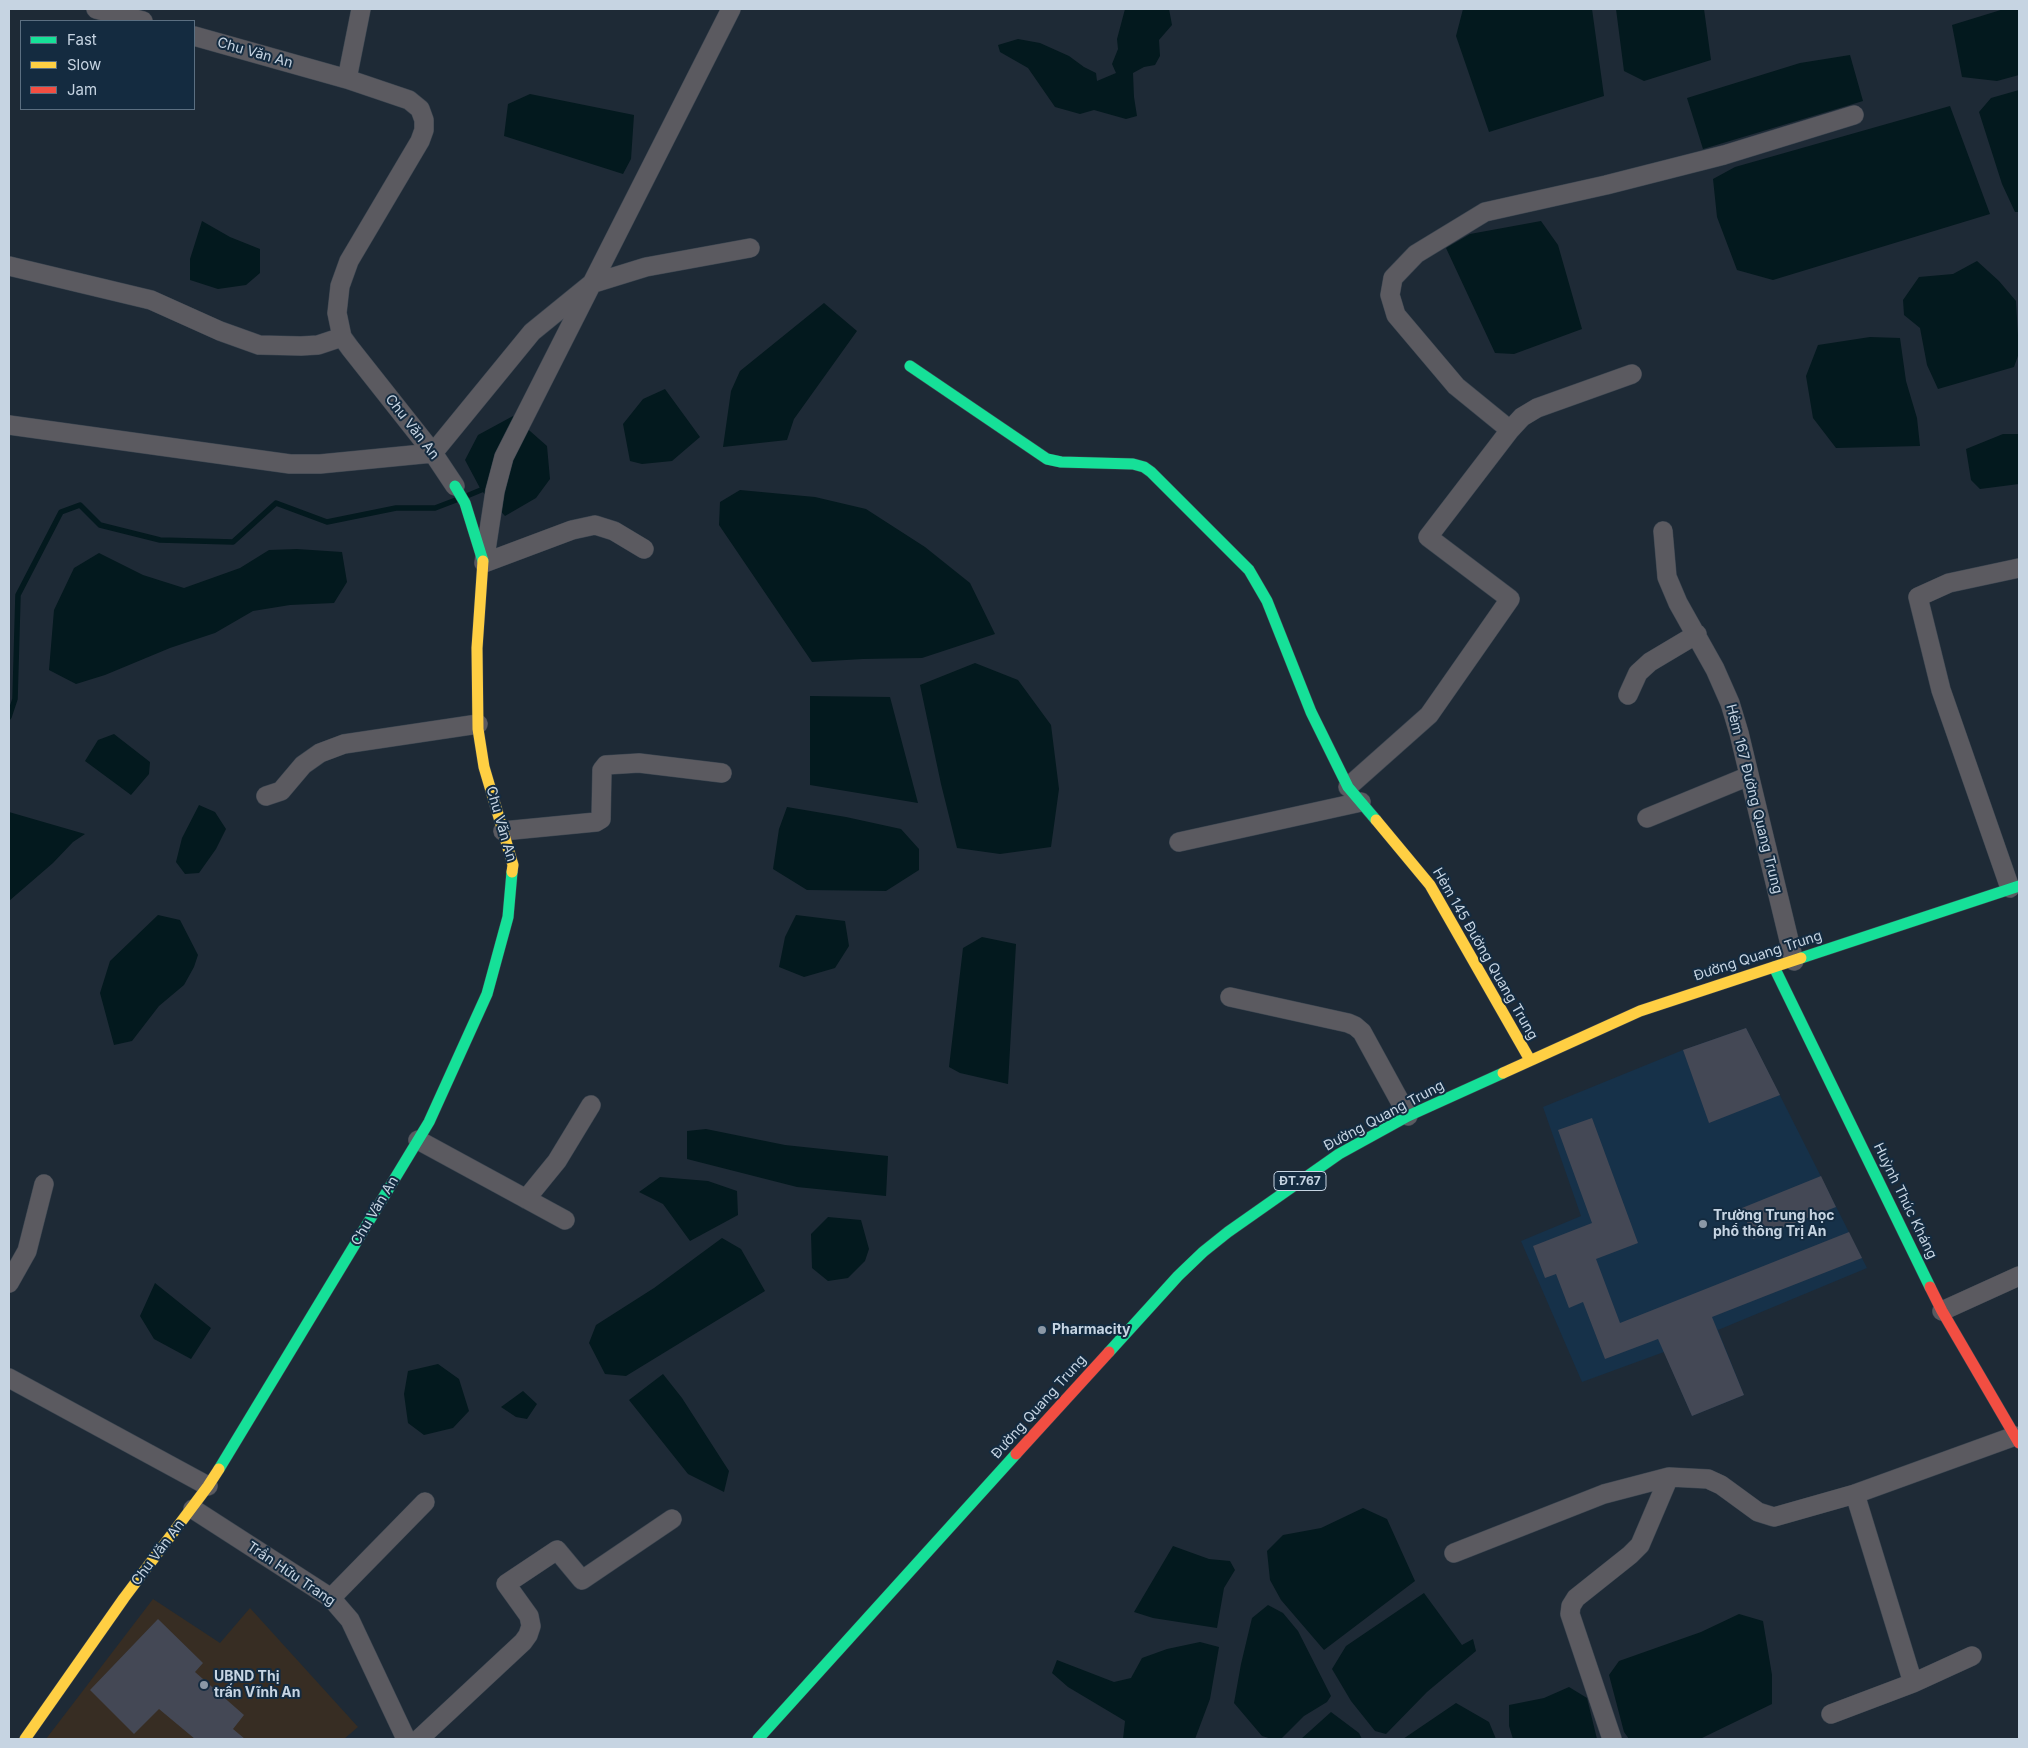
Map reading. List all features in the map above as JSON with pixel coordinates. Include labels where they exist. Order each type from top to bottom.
[{"type":"street","points":[[96,9],[139,20]]},
{"type":"street","points":[[347,79],[361,9]]},
{"type":"street","points":[[644,549],[614,531],[595,525],[572,530],[484,563],[495,491],[504,457],[731,9]]},
{"type":"street","name":"Chu Văn An","points":[[26,1739],[124,1598],[208,1486],[429,1122],[487,994],[508,917],[513,865],[484,767],[478,724],[477,648],[484,563],[465,504],[455,486],[433,453],[342,337],[337,314],[340,286],[349,261],[420,142],[424,130],[424,120],[420,109],[408,100],[347,79],[195,36]]},
{"type":"street","points":[[1510,430],[1456,386],[1396,315],[1390,295],[1393,278],[1416,254],[1485,212],[1606,185],[1724,155],[1854,114]]},
{"type":"street","points":[[9,425],[290,464],[320,464],[433,453],[532,332],[591,284],[646,267],[750,248]]},
{"type":"street","points":[[9,266],[151,300],[220,331],[259,345],[310,346],[342,337]]},
{"type":"street","name":"Hẻm 145 Đường Quang Trung","points":[[910,366],[1046,459],[1062,462],[1133,464],[1144,467],[1249,570],[1267,601],[1311,712],[1348,787],[1430,885],[1530,1060]]},
{"type":"street","points":[[1348,787],[1429,715],[1510,599],[1428,538],[1522,416],[1536,408],[1632,374]]},
{"type":"street","name":"Hẻm 167 Đường Quang Trung","points":[[1663,531],[1667,576],[1678,604],[1697,634],[1730,702],[1750,776],[1794,961]]},
{"type":"street","points":[[2015,887],[1942,690],[1918,598],[1949,584],[2019,568]]},
{"type":"street","points":[[1628,696],[1638,673],[1650,662],[1697,634]]},
{"type":"street","points":[[266,796],[281,791],[303,765],[320,753],[344,744],[478,724]]},
{"type":"street","points":[[503,831],[596,822],[601,819],[602,770],[606,765],[639,763],[722,773]]},
{"type":"street","points":[[1647,818],[1750,776]]},
{"type":"street","points":[[1179,842],[1361,802]]},
{"type":"street","name":"Đường Quang Trung","points":[[758,1739],[1178,1276],[1203,1252],[1228,1232],[1339,1154],[1408,1116],[1640,1010],[2015,887]]},
{"type":"street","name":"Huỳnh Thúc Kháng","points":[[1774,967],[1942,1311],[2017,1439]]},
{"type":"street","points":[[1230,997],[1356,1026],[1362,1032],[1408,1116]]},
{"type":"street","points":[[526,1198],[557,1162],[591,1105]]},
{"type":"street","points":[[418,1140],[565,1220]]},
{"type":"street","points":[[9,1283],[27,1250],[44,1184]]},
{"type":"street","points":[[1942,1311],[2019,1276]]},
{"type":"street","points":[[9,1378],[208,1486]]},
{"type":"street","points":[[1454,1553],[1604,1494],[1669,1476],[1708,1479],[1721,1485],[1758,1512],[1774,1517],[1855,1494],[2017,1439]]},
{"type":"street","points":[[1612,1739],[1570,1614],[1576,1598],[1640,1545],[1669,1476]]},
{"type":"street","points":[[1855,1494],[1913,1683]]},
{"type":"street","points":[[331,1598],[425,1502]]},
{"type":"street","name":"Trần Hữu Trang","points":[[192,1508],[331,1598],[350,1620],[406,1739]]},
{"type":"street","points":[[419,1739],[523,1642],[528,1635],[531,1626],[529,1616],[506,1584],[557,1550],[582,1580],[672,1519]]},
{"type":"street","points":[[1831,1714],[1913,1683],[1972,1656]]},
{"type":"shaded area","points":[[1125,9],[1169,9],[1172,25],[1159,40],[1160,56],[1155,65],[1144,67],[1133,73],[1137,116],[1126,119],[1094,110],[1080,114],[1055,107],[1028,68],[1000,52],[998,45],[1018,39],[1040,43],[1069,56],[1096,73],[1097,81],[1116,73],[1112,64],[1118,49],[1117,39]]},
{"type":"shaded area","points":[[1463,9],[1592,9],[1604,96],[1489,132],[1456,36]]},
{"type":"shaded area","points":[[1616,9],[1704,9],[1711,60],[1644,81],[1624,71]]},
{"type":"shaded area","points":[[2004,9],[2019,9],[2019,75],[1997,81],[1962,77],[1952,25]]},
{"type":"shaded area","points":[[1850,55],[1863,101],[1703,149],[1687,98],[1800,63]]},
{"type":"shaded area","points":[[2019,90],[2019,212],[2015,212],[2002,184],[1979,112],[1991,98]]},
{"type":"shaded area","points":[[530,94],[634,115],[631,159],[623,174],[504,136],[508,104]]},
{"type":"shaded area","points":[[1950,106],[1990,214],[1773,280],[1737,270],[1717,217],[1713,179],[1735,167]]},
{"type":"shaded area","points":[[202,221],[230,237],[260,249],[260,273],[246,285],[218,289],[190,280],[190,259]]},
{"type":"shaded area","points":[[1541,221],[1558,245],[1582,329],[1514,354],[1495,353],[1446,248],[1470,234]]},
{"type":"shaded area","points":[[1977,261],[1999,281],[2016,301],[2019,353],[2014,367],[1938,389],[1927,365],[1920,328],[1904,315],[1903,300],[1919,277],[1953,274]]},
{"type":"shaded area","points":[[824,303],[857,331],[794,419],[787,440],[723,447],[731,391],[740,371]]},
{"type":"shaded area","points":[[1870,337],[1900,338],[1906,381],[1917,418],[1920,446],[1836,448],[1813,418],[1806,376],[1818,345]]},
{"type":"shaded area","points":[[665,389],[700,437],[672,461],[642,464],[630,461],[623,424],[643,399]]},
{"type":"shaded area","points":[[513,416],[547,446],[550,479],[536,498],[505,516],[481,490],[465,460],[478,435]]},
{"type":"shaded area","points":[[2003,434],[2019,434],[2019,484],[1980,489],[1971,480],[1966,449]]},
{"type":"shaded area","points":[[740,490],[815,497],[866,509],[925,547],[970,583],[995,634],[922,658],[812,662],[719,525],[720,502]]},
{"type":"shaded area","points":[[297,549],[342,552],[347,582],[334,603],[290,605],[253,611],[215,633],[170,648],[105,675],[76,684],[49,670],[54,610],[74,568],[99,553],[143,575],[184,588],[240,568],[269,550]]},
{"type":"shaded area","points":[[975,663],[1018,680],[1051,725],[1059,789],[1051,847],[1000,854],[957,848],[920,685]]},
{"type":"shaded area","points":[[810,696],[890,697],[918,803],[810,785]]},
{"type":"shaded area","points":[[114,734],[150,762],[149,774],[131,795],[85,761],[98,740]]},
{"type":"shaded area","points":[[199,805],[215,812],[226,829],[216,849],[199,873],[185,874],[176,862],[182,838]]},
{"type":"shaded area","points":[[787,807],[901,829],[919,849],[919,870],[886,891],[807,890],[773,869],[779,829]]},
{"type":"shaded area","points":[[9,812],[85,834],[73,842],[53,863],[9,901]]},
{"type":"shaded area","points":[[158,915],[180,920],[198,955],[194,967],[184,985],[159,1006],[132,1041],[114,1045],[100,993],[110,961]]},
{"type":"shaded area","points":[[796,915],[845,921],[849,946],[835,968],[804,977],[779,967],[785,937]]},
{"type":"shaded area","points":[[982,937],[1016,944],[1008,1084],[960,1073],[949,1067],[963,948]]},
{"type":"shaded area","name":"Trường Trung học phổ thông Trị An","points":[[1746,1028],[1867,1268],[1718,1330],[1744,1395],[1692,1416],[1664,1352],[1582,1382],[1521,1241],[1581,1216],[1543,1107],[1683,1050]]},
{"type":"shaded area","points":[[706,1129],[785,1145],[888,1156],[886,1196],[797,1187],[687,1159],[687,1131]]},
{"type":"shaded area","points":[[660,1177],[708,1181],[737,1191],[738,1215],[690,1241],[663,1204],[639,1192]]},
{"type":"shaded area","points":[[828,1217],[861,1220],[869,1249],[865,1261],[848,1278],[828,1281],[812,1268],[811,1234]]},
{"type":"shaded area","points":[[722,1238],[741,1249],[765,1291],[626,1376],[605,1374],[589,1343],[596,1325],[654,1288]]},
{"type":"shaded area","points":[[155,1283],[211,1328],[191,1359],[154,1339],[140,1316]]},
{"type":"shaded area","points":[[438,1364],[459,1379],[469,1411],[453,1428],[424,1435],[408,1423],[404,1394],[408,1371]]},
{"type":"shaded area","points":[[663,1374],[682,1398],[729,1471],[724,1492],[688,1474],[629,1400]]},
{"type":"shaded area","points":[[523,1391],[537,1404],[527,1419],[516,1417],[501,1407]]},
{"type":"shaded area","points":[[1363,1508],[1387,1519],[1415,1581],[1324,1650],[1281,1600],[1270,1580],[1267,1551],[1283,1535],[1321,1528]]},
{"type":"shaded area","points":[[1173,1546],[1209,1559],[1230,1561],[1235,1570],[1224,1588],[1217,1628],[1153,1618],[1134,1612]]},
{"type":"shaded area","points":[[1424,1593],[1462,1645],[1473,1639],[1476,1651],[1427,1692],[1386,1734],[1375,1731],[1351,1701],[1332,1669],[1346,1646]]},
{"type":"shaded area","name":"UBND Thị trấn Vĩnh An","points":[[153,1599],[220,1643],[250,1608],[358,1727],[344,1739],[46,1739]]},
{"type":"shaded area","points":[[1268,1605],[1283,1613],[1298,1631],[1331,1696],[1327,1702],[1304,1716],[1281,1739],[1262,1736],[1234,1703],[1252,1618]]},
{"type":"shaded area","points":[[1739,1614],[1763,1621],[1772,1675],[1772,1704],[1700,1739],[1629,1739],[1624,1732],[1609,1675],[1619,1661],[1701,1632]]},
{"type":"shaded area","points":[[1200,1642],[1219,1647],[1210,1699],[1195,1739],[1123,1739],[1125,1721],[1068,1687],[1052,1673],[1057,1660],[1114,1682],[1131,1678],[1142,1658],[1167,1649]]},
{"type":"shaded area","points":[[1569,1687],[1587,1698],[1597,1739],[1513,1739],[1509,1726],[1509,1705],[1544,1698]]},
{"type":"shaded area","points":[[1456,1703],[1489,1722],[1496,1739],[1403,1739]]},
{"type":"shaded area","points":[[1331,1712],[1359,1733],[1362,1739],[1301,1739]]},
{"type":"building","points":[[1746,1028],[1780,1095],[1709,1123],[1683,1050]]},
{"type":"building","points":[[1592,1118],[1638,1243],[1596,1259],[1620,1323],[1849,1232],[1862,1258],[1712,1317],[1744,1395],[1692,1416],[1658,1339],[1605,1359],[1583,1302],[1569,1308],[1556,1274],[1545,1278],[1533,1246],[1592,1223],[1558,1130]]},
{"type":"building","points":[[1821,1176],[1836,1207],[1753,1239],[1742,1208]]},
{"type":"building","points":[[158,1619],[203,1663],[195,1672],[244,1715],[233,1729],[245,1739],[195,1739],[159,1709],[134,1734],[90,1690]]},
{"type":"waterway","points":[[469,495],[481,490]]},
{"type":"waterway","points":[[9,717],[15,699],[18,595],[61,512],[80,505],[100,525],[160,540],[233,542],[276,503],[327,522],[396,508],[435,508],[456,500]]},
{"type":"traffic: fast","points":[[910,366],[1047,459],[1061,462],[1133,464],[1144,467],[1151,472],[1249,570],[1267,601],[1311,712],[1348,787],[1376,820]]},
{"type":"traffic: fast","points":[[455,486],[465,503],[483,561]]},
{"type":"traffic: fast","points":[[219,1469],[429,1122],[487,994],[508,917],[512,872]]},
{"type":"traffic: fast","points":[[1801,958],[2019,886]]},
{"type":"traffic: fast","points":[[1774,967],[1930,1287]]},
{"type":"traffic: fast","points":[[1109,1352],[1178,1276],[1203,1252],[1228,1232],[1339,1154],[1408,1116],[1503,1073]]},
{"type":"traffic: fast","points":[[758,1739],[1016,1454]]},
{"type":"traffic: slow","points":[[483,561],[477,648],[478,729],[484,767],[513,865],[512,872]]},
{"type":"traffic: slow","points":[[1376,820],[1430,885],[1530,1060]]},
{"type":"traffic: slow","points":[[1503,1073],[1640,1011],[1801,958]]},
{"type":"traffic: slow","points":[[25,1739],[124,1598],[219,1469]]},
{"type":"traffic: jam","points":[[1930,1287],[2019,1443]]},
{"type":"traffic: jam","points":[[1016,1454],[1109,1352]]},
{"type":"place","name":"Trường Trung học phổ thông Trị An","points":[[1703,1224]]},
{"type":"place","name":"Pharmacity","points":[[1042,1330]]},
{"type":"place","name":"UBND Thị trấn Vĩnh An","points":[[204,1685]]}]
